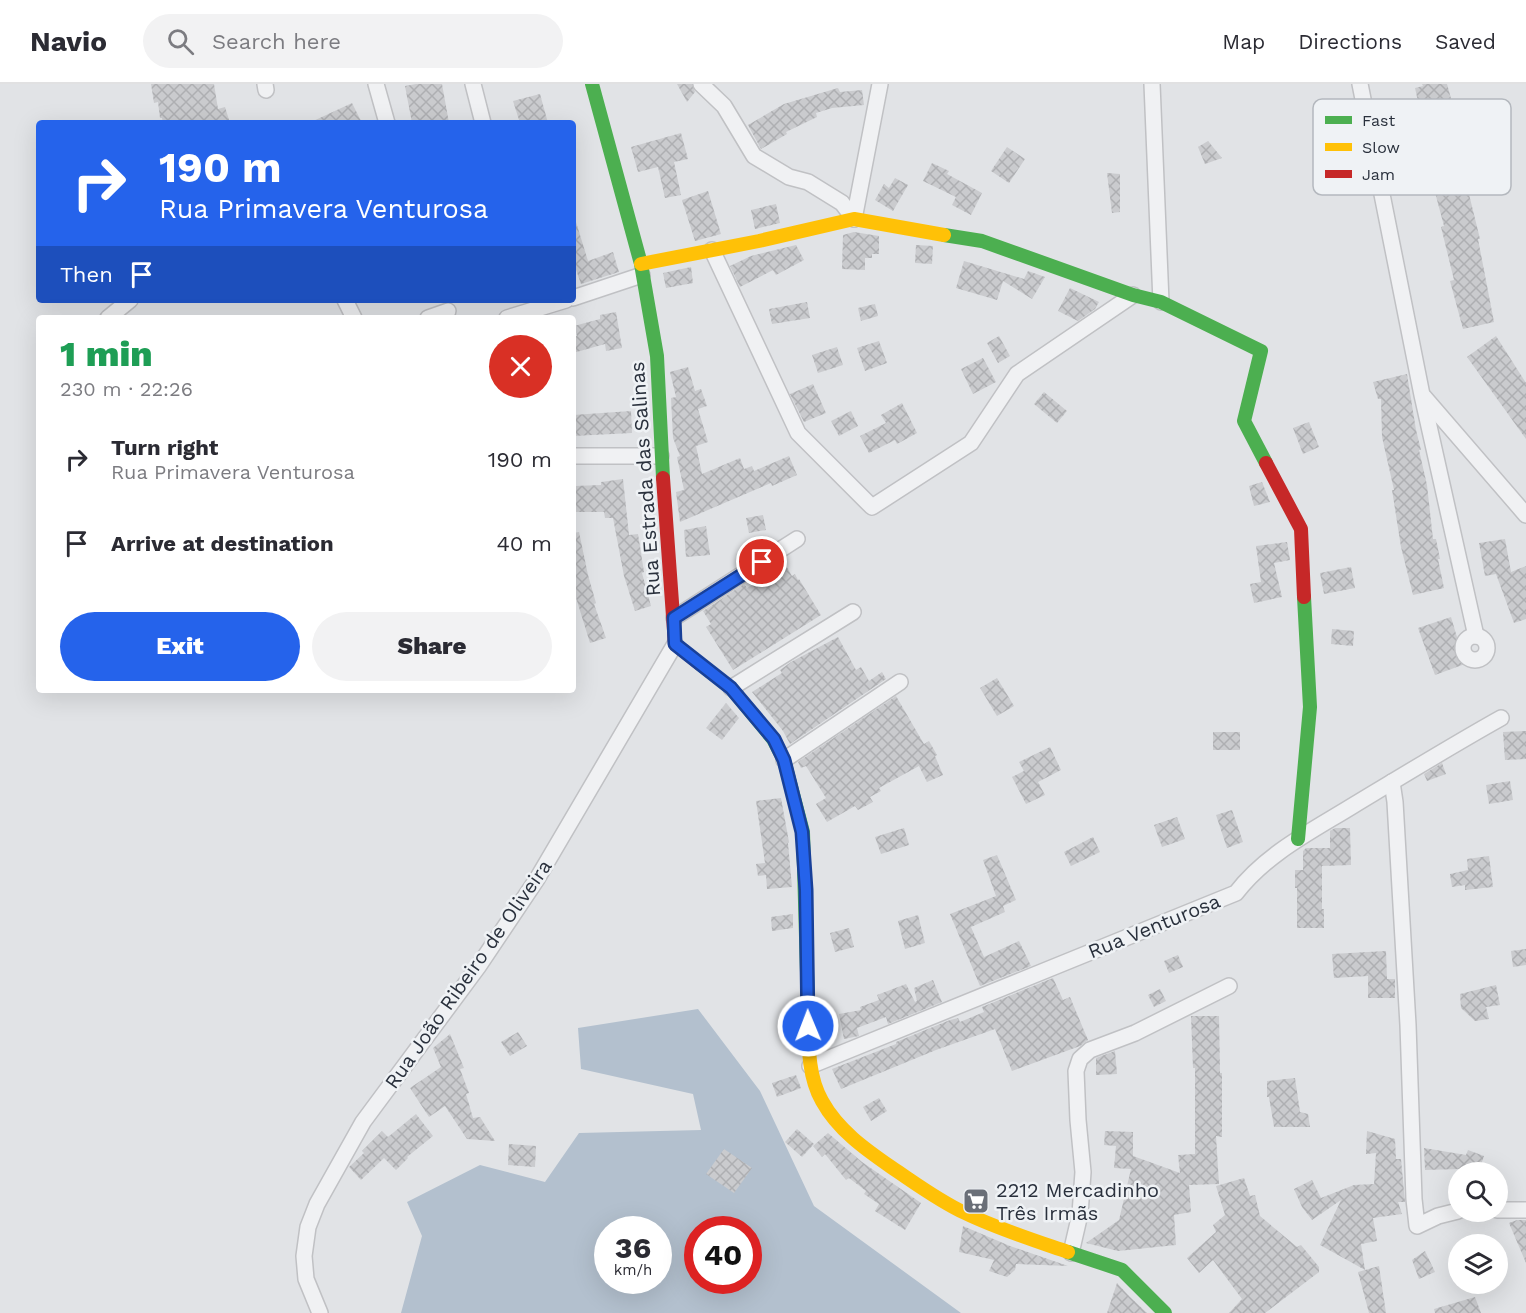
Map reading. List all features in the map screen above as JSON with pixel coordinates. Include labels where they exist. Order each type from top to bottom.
[{"type":"street","points":[[376,84],[386,120]]},
{"type":"street","points":[[473,84],[482,120]]},
{"type":"street","name":"Rua Estrada das Salinas","points":[[592,84],[642,269],[657,356],[661,456],[675,644]]},
{"type":"street","points":[[700,84],[724,106],[754,156],[789,177],[808,182],[842,203],[854,219]]},
{"type":"street","points":[[854,219],[880,84]]},
{"type":"street","points":[[1152,84],[1161,302]]},
{"type":"street","points":[[1360,84],[1363,99]]},
{"type":"street","points":[[1382,195],[1422,395],[1476,636]]},
{"type":"street","points":[[576,297],[642,269],[712,250],[854,219],[982,241],[1133,295],[1161,302],[1261,351],[1244,421],[1300,529],[1310,707],[1298,839]]},
{"type":"street","points":[[712,250],[798,433],[872,507],[971,443],[1017,374],[1133,295]]},
{"type":"street","points":[[112,315],[126,303]]},
{"type":"street","points":[[513,315],[533,305]]},
{"type":"street","points":[[1422,395],[1526,515]]},
{"type":"street","points":[[576,456],[661,456]]},
{"type":"street","points":[[674,618],[797,540]]},
{"type":"street","points":[[731,688],[853,612]]},
{"type":"street","points":[[675,644],[731,688],[774,739],[784,760],[802,832],[806,890],[810,1066],[821,1100],[839,1126],[869,1152],[964,1213],[1015,1234],[1122,1270],[1165,1313]]},
{"type":"street","name":"Rua João Ribeiro de Oliveira","points":[[320,1313],[306,1279],[304,1256],[308,1227],[317,1204],[363,1122],[478,967],[537,879],[675,644]]},
{"type":"street","points":[[784,760],[900,682]]},
{"type":"street","name":"Rua Venturosa","points":[[810,1066],[1236,892],[1247,878],[1277,852],[1500,718]]},
{"type":"street","points":[[1392,782],[1396,814],[1417,1226],[1448,1214]]},
{"type":"street","points":[[1071,1253],[1080,1214],[1083,1172],[1076,1071],[1080,1059],[1090,1050],[1135,1033],[1229,986]]},
{"type":"street","points":[[1508,1210],[1526,1210]]},
{"type":"water","points":[[698,1009],[760,1091],[814,1206],[961,1313],[401,1313],[422,1236],[407,1202],[480,1165],[545,1182],[579,1133],[701,1130],[693,1094],[581,1069],[578,1028]]},
{"type":"building","points":[[151,84],[214,84],[218,109],[225,107],[229,120],[162,120],[160,118],[158,102],[154,103]]},
{"type":"building","points":[[442,84],[448,120],[411,120],[405,86]]},
{"type":"building","points":[[677,84],[692,84],[695,92],[687,102]]},
{"type":"building","points":[[1422,84],[1447,84],[1451,99],[1417,99],[1415,88],[1423,86]]},
{"type":"building","points":[[838,88],[840,92],[862,90],[864,105],[832,108],[816,113],[817,117],[786,132],[787,134],[761,149],[748,125],[784,104]]},
{"type":"building","points":[[540,94],[547,120],[519,120],[513,101]]},
{"type":"building","points":[[352,103],[360,120],[315,120]]},
{"type":"building","points":[[681,133],[688,159],[674,162],[681,195],[665,198],[658,167],[638,172],[631,147]]},
{"type":"building","points":[[1208,141],[1222,158],[1205,164],[1198,147]]},
{"type":"building","points":[[1007,147],[1025,159],[1009,183],[991,171]]},
{"type":"building","points":[[932,163],[949,171],[947,174],[982,193],[971,215],[952,205],[956,197],[923,181]]},
{"type":"building","points":[[1107,173],[1120,174],[1120,212],[1112,213]]},
{"type":"building","points":[[895,178],[908,185],[893,211],[875,200],[884,184],[889,188]]},
{"type":"building","points":[[708,191],[721,234],[695,241],[682,200]]},
{"type":"building","points":[[1436,195],[1469,195],[1480,239],[1478,239],[1494,322],[1463,329],[1450,281],[1454,280],[1441,227],[1444,226]]},
{"type":"building","points":[[776,204],[780,223],[755,229],[751,210]]},
{"type":"building","points":[[576,222],[588,261],[613,252],[619,272],[581,284],[576,270]]},
{"type":"building","points":[[854,232],[879,236],[879,254],[872,254],[872,258],[865,258],[865,270],[842,269],[843,235]]},
{"type":"building","points":[[796,245],[804,260],[776,275],[773,270],[740,287],[730,266],[751,256]]},
{"type":"building","points":[[916,245],[933,246],[932,264],[915,263]]},
{"type":"building","points":[[964,261],[1024,279],[1028,271],[1045,277],[1032,299],[1003,281],[997,300],[956,288]]},
{"type":"building","points":[[691,267],[693,283],[666,288],[663,273]]},
{"type":"building","points":[[1070,288],[1099,302],[1095,309],[1078,321],[1058,311]]},
{"type":"building","points":[[807,302],[810,318],[772,324],[769,309]]},
{"type":"building","points":[[875,304],[878,316],[861,321],[858,308]]},
{"type":"building","points":[[616,312],[622,348],[606,351],[605,344],[576,352],[576,325],[600,319],[600,315]]},
{"type":"building","points":[[999,336],[1010,356],[998,363],[987,343]]},
{"type":"building","points":[[1496,336],[1526,383],[1526,439],[1467,357]]},
{"type":"building","points":[[879,341],[887,363],[865,371],[857,348]]},
{"type":"building","points":[[837,347],[843,365],[818,373],[812,355]]},
{"type":"building","points":[[983,358],[996,382],[973,394],[961,369]]},
{"type":"building","points":[[688,367],[695,391],[701,389],[707,406],[698,409],[708,442],[696,446],[702,474],[740,458],[744,469],[752,466],[754,471],[789,456],[797,475],[772,486],[771,483],[680,522],[676,492],[684,490],[677,457],[680,456],[673,438],[671,398],[676,397],[670,372]]},
{"type":"building","points":[[1407,374],[1427,485],[1433,539],[1436,539],[1444,588],[1413,595],[1401,547],[1392,490],[1394,490],[1382,437],[1381,399],[1378,399],[1373,382]]},
{"type":"building","points":[[813,384],[826,413],[804,422],[790,394]]},
{"type":"building","points":[[1044,392],[1067,411],[1057,423],[1034,404]]},
{"type":"building","points":[[902,403],[917,433],[897,444],[895,440],[869,453],[860,436],[886,423],[881,415]]},
{"type":"building","points":[[631,411],[632,433],[576,436],[576,415]]},
{"type":"building","points":[[851,411],[858,426],[839,436],[831,421]]},
{"type":"building","points":[[1309,422],[1319,447],[1303,454],[1293,428]]},
{"type":"building","points":[[623,479],[629,535],[638,534],[644,572],[642,573],[651,606],[635,611],[624,576],[613,518],[605,518],[604,512],[576,512],[576,486],[601,485],[601,482]]},
{"type":"building","points":[[1262,482],[1270,502],[1254,506],[1249,486]]},
{"type":"building","points":[[763,515],[766,530],[749,533],[746,518]]},
{"type":"building","points":[[706,526],[710,555],[686,557],[684,530]]},
{"type":"building","points":[[576,532],[579,532],[596,603],[594,604],[606,638],[590,643],[576,598]]},
{"type":"building","points":[[1505,539],[1511,572],[1526,566],[1526,619],[1514,623],[1496,574],[1485,576],[1479,543]]},
{"type":"building","points":[[1287,542],[1290,560],[1274,563],[1282,597],[1254,603],[1250,584],[1261,582],[1256,546]]},
{"type":"building","points":[[785,564],[792,576],[795,574],[799,579],[821,615],[733,670],[706,627],[711,624],[703,611],[744,584],[747,588]]},
{"type":"building","points":[[1351,567],[1355,588],[1324,594],[1320,573]]},
{"type":"building","points":[[1451,617],[1465,664],[1435,675],[1418,628]]},
{"type":"building","points":[[1332,629],[1354,631],[1353,646],[1331,644]]},
{"type":"building","points":[[838,637],[856,670],[861,667],[869,681],[882,672],[886,679],[790,744],[783,731],[752,692],[782,673],[780,670],[791,662]]},
{"type":"building","points":[[997,678],[1014,706],[997,716],[980,688]]},
{"type":"building","points":[[896,696],[924,744],[929,741],[937,755],[935,756],[943,775],[927,782],[919,766],[879,788],[881,791],[870,797],[873,802],[858,810],[855,806],[827,822],[816,804],[826,798],[806,766],[801,768],[798,762]]},
{"type":"building","points":[[726,703],[739,718],[722,740],[706,728]]},
{"type":"building","points":[[1526,731],[1526,759],[1505,760],[1503,732]]},
{"type":"building","points":[[1213,732],[1240,732],[1240,750],[1213,750]]},
{"type":"building","points":[[1050,747],[1061,770],[1038,782],[1045,795],[1026,804],[1012,777],[1024,771],[1019,762]]},
{"type":"building","points":[[1442,763],[1446,774],[1427,781],[1424,774]]},
{"type":"building","points":[[1510,781],[1513,800],[1489,804],[1486,785]]},
{"type":"building","points":[[781,798],[789,842],[792,887],[767,889],[766,875],[758,876],[756,864],[765,863],[756,801]]},
{"type":"building","points":[[1232,810],[1243,842],[1227,848],[1216,815]]},
{"type":"building","points":[[1177,817],[1185,839],[1162,847],[1154,825]]},
{"type":"building","points":[[904,828],[909,845],[881,854],[875,837]]},
{"type":"building","points":[[1335,828],[1350,828],[1351,865],[1322,866],[1324,928],[1297,928],[1295,870],[1303,870],[1303,851],[1306,848],[1330,848],[1330,831]]},
{"type":"building","points":[[1093,837],[1100,852],[1071,866],[1064,852]]},
{"type":"building","points":[[997,855],[1016,900],[1003,906],[1005,912],[971,927],[984,957],[1019,941],[1031,966],[980,986],[950,914],[996,896],[983,860]]},
{"type":"building","points":[[1489,856],[1493,887],[1465,890],[1465,885],[1452,887],[1450,874],[1468,870],[1467,859]]},
{"type":"building","points":[[793,914],[793,928],[772,931],[771,917]]},
{"type":"building","points":[[918,915],[925,943],[905,949],[898,921]]},
{"type":"building","points":[[849,928],[854,947],[835,952],[830,933]]},
{"type":"building","points":[[1526,949],[1526,965],[1513,967],[1511,951]]},
{"type":"building","points":[[1386,951],[1387,979],[1395,979],[1395,998],[1368,998],[1368,976],[1334,978],[1332,954]]},
{"type":"building","points":[[1178,955],[1183,967],[1169,973],[1164,961]]},
{"type":"building","points":[[1053,978],[1063,1000],[1070,997],[1088,1040],[1080,1046],[1012,1071],[995,1029],[936,1050],[841,1089],[832,1069],[950,1020],[958,1018],[960,1022],[984,1012],[982,1007]]},
{"type":"building","points":[[933,980],[942,1002],[888,1024],[886,1017],[857,1028],[859,1036],[844,1039],[839,1014],[861,1010],[860,1007],[879,1000],[877,995],[906,984],[915,1002],[917,1001],[914,988]]},
{"type":"building","points":[[1496,985],[1500,1005],[1486,1007],[1489,1019],[1475,1021],[1461,1008],[1460,994]]},
{"type":"building","points":[[1160,989],[1166,1001],[1154,1007],[1148,995]]},
{"type":"building","points":[[1191,1016],[1219,1016],[1222,1137],[1216,1136],[1219,1184],[1189,1185],[1191,1212],[1174,1215],[1176,1245],[1118,1251],[1086,1243],[1119,1220],[1131,1169],[1114,1168],[1116,1146],[1104,1145],[1105,1131],[1133,1132],[1133,1156],[1180,1173],[1178,1155],[1195,1154],[1195,1068],[1193,1068]]},
{"type":"building","points":[[518,1032],[527,1046],[510,1056],[501,1042]]},
{"type":"building","points":[[450,1034],[464,1068],[460,1069],[469,1093],[466,1094],[473,1118],[480,1117],[495,1141],[467,1139],[445,1106],[429,1117],[410,1088],[441,1067],[433,1048]]},
{"type":"building","points":[[1115,1051],[1117,1074],[1096,1075],[1096,1058]]},
{"type":"building","points":[[796,1075],[801,1088],[777,1097],[772,1083]]},
{"type":"building","points":[[1295,1078],[1300,1112],[1308,1114],[1310,1127],[1274,1127],[1269,1097],[1267,1097],[1267,1081]]},
{"type":"building","points":[[879,1098],[887,1111],[871,1121],[863,1107]]},
{"type":"building","points":[[416,1114],[433,1136],[407,1157],[396,1170],[384,1158],[361,1180],[349,1167],[364,1153],[362,1151],[382,1131],[388,1137]]},
{"type":"building","points":[[797,1129],[814,1144],[802,1157],[785,1142]]},
{"type":"building","points":[[1367,1131],[1395,1139],[1396,1159],[1401,1159],[1405,1202],[1398,1202],[1402,1214],[1373,1218],[1377,1241],[1361,1244],[1365,1270],[1320,1245],[1341,1200],[1312,1220],[1302,1207],[1294,1189],[1312,1180],[1321,1198],[1354,1185],[1374,1184],[1376,1153],[1366,1154]]},
{"type":"building","points":[[828,1133],[862,1162],[921,1203],[905,1230],[875,1211],[879,1204],[864,1194],[866,1191],[849,1178],[846,1180],[825,1154],[822,1157],[813,1146]]},
{"type":"building","points":[[509,1144],[536,1146],[535,1167],[508,1165]]},
{"type":"building","points":[[1424,1148],[1466,1155],[1468,1150],[1484,1156],[1482,1162],[1448,1162],[1448,1169],[1425,1170]]},
{"type":"building","points":[[724,1149],[752,1168],[734,1193],[706,1174]]},
{"type":"building","points":[[1244,1178],[1250,1196],[1255,1195],[1260,1216],[1297,1247],[1301,1245],[1319,1267],[1319,1272],[1265,1313],[1229,1313],[1242,1299],[1213,1260],[1199,1273],[1187,1258],[1216,1232],[1213,1225],[1225,1215],[1216,1186]]},
{"type":"building","points":[[1526,1220],[1526,1263],[1509,1223]]},
{"type":"building","points":[[963,1226],[1010,1246],[1068,1266],[1016,1264],[1015,1270],[1007,1277],[989,1271],[994,1260],[959,1252]]},
{"type":"building","points":[[1425,1251],[1435,1272],[1419,1279],[1412,1260]]},
{"type":"building","points":[[1379,1266],[1386,1313],[1369,1313],[1358,1272]]},
{"type":"building","points":[[1117,1283],[1129,1296],[1147,1313],[1107,1313]]},
{"type":"building","points":[[1475,1297],[1481,1313],[1435,1313],[1434,1309]]},
{"type":"traffic: fast","points":[[592,84],[641,264],[657,356],[663,478]]},
{"type":"traffic: fast","points":[[944,235],[982,241],[1133,295],[1161,302],[1261,351],[1244,421],[1266,463]]},
{"type":"traffic: fast","points":[[1298,839],[1310,707],[1304,597]]},
{"type":"traffic: fast","points":[[700,664],[731,688],[773,739],[784,760],[803,832],[808,1007]]},
{"type":"traffic: fast","points":[[1068,1252],[1122,1270],[1165,1313]]},
{"type":"traffic: slow","points":[[641,264],[759,241],[854,219],[944,235]]},
{"type":"traffic: slow","points":[[808,1007],[809,1055],[813,1079],[828,1111],[853,1138],[927,1192],[955,1208],[977,1219],[1068,1252]]},
{"type":"traffic: jam","points":[[1266,463],[1301,529],[1304,597]]},
{"type":"traffic: jam","points":[[663,478],[675,644],[700,664]]},
{"type":"place","name":"2212 Mercadinho Três Irmãs","points":[[976,1201]]},
{"type":"route","points":[[762,562],[674,618],[674,634],[675,644],[731,688],[774,739],[784,760],[802,832],[806,890],[808,1026]]}]
